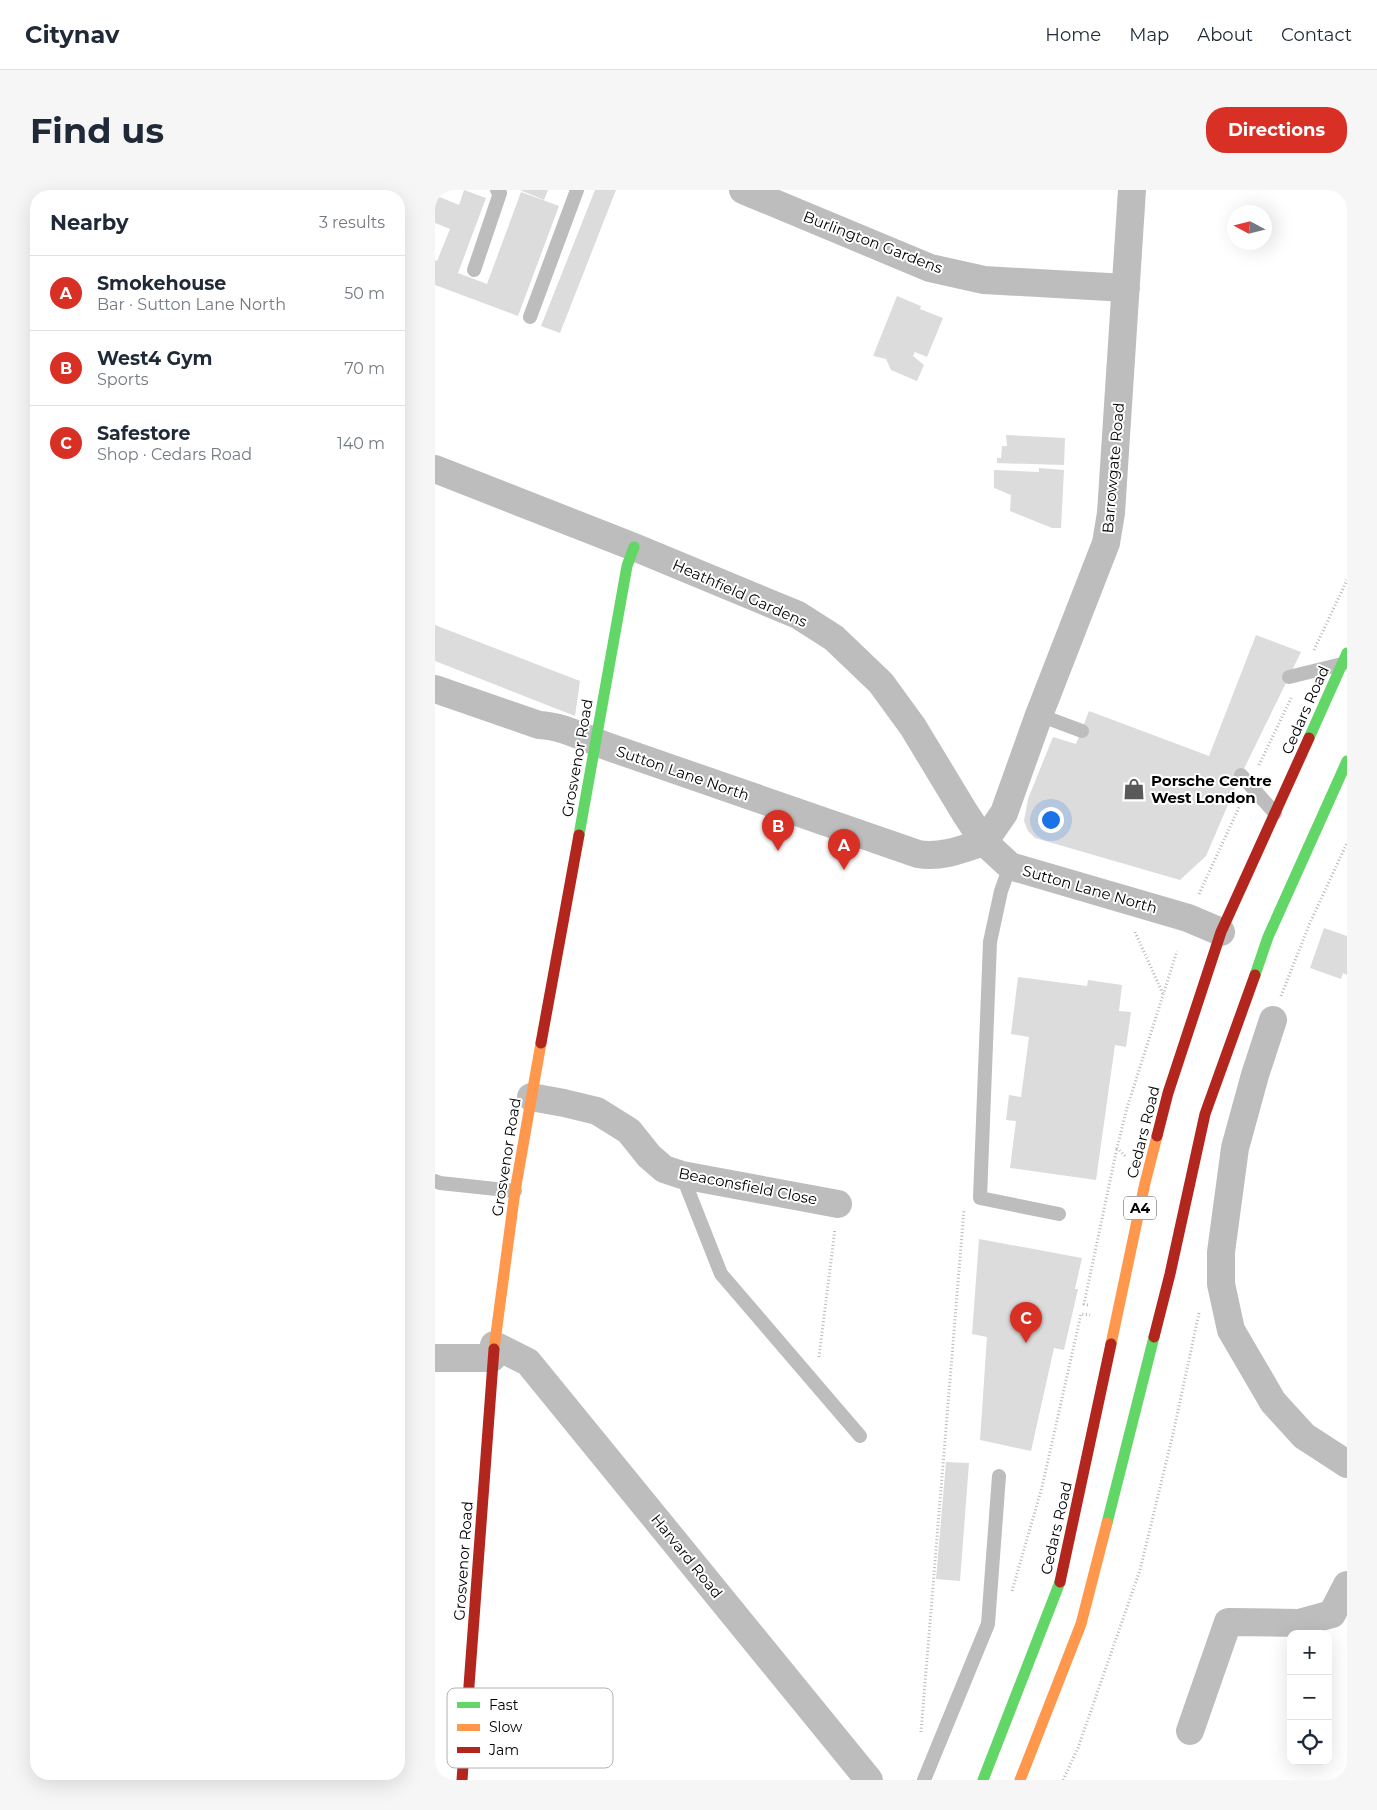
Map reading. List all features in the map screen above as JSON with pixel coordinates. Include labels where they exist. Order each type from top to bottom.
[{"type":"main road","name":"Grosvenor Road","points":[[469,1688],[493,1351],[515,1191],[627,566],[634,547]]},
{"type":"main road","name":"Cedars Road","points":[[983,1780],[1061,1578],[1145,1183],[1168,1093],[1221,932],[1345,658]]},
{"type":"main road","points":[[1020,1780],[1081,1624],[1170,1274],[1205,1114],[1268,937],[1347,760]]},
{"type":"street","name":"Burlington Gardens","points":[[743,190],[930,268],[984,280],[1126,288]]},
{"type":"street","name":"Barrowgate Road","points":[[985,842],[1004,813],[1039,714],[1106,543],[1111,513],[1132,190]]},
{"type":"street","name":"Heathfield Gardens","points":[[435,469],[634,547],[798,615],[834,638],[881,683],[913,727],[965,813],[985,842]]},
{"type":"street","name":"Sutton Lane North","points":[[436,695],[539,726],[549,726],[585,736],[595,742],[918,854],[929,856],[944,854],[985,842],[1010,866],[1187,918],[1221,932]]},
{"type":"street","points":[[1273,1020],[1255,1075],[1235,1148],[1221,1252],[1221,1284],[1231,1330],[1273,1402],[1304,1436],[1347,1464]]},
{"type":"street","name":"Beaconsfield Close","points":[[531,1097],[564,1102],[597,1111],[629,1130],[649,1156],[664,1169],[682,1175],[839,1204]]},
{"type":"street","points":[[435,1358],[493,1351]]},
{"type":"street","name":"Harvard Road","points":[[493,1351],[528,1362],[869,1780]]},
{"type":"street","points":[[1190,1731],[1227,1622],[1299,1623],[1332,1614],[1347,1585]]},
{"type":"lane","points":[[473,270],[500,193],[497,190]]},
{"type":"lane","points":[[530,317],[577,190]]},
{"type":"lane","points":[[1289,677],[1345,658]]},
{"type":"lane","points":[[1039,714],[1082,731]]},
{"type":"lane","points":[[1245,780],[1275,813]]},
{"type":"lane","points":[[1010,866],[1001,891],[990,942],[980,1198],[1059,1214]]},
{"type":"lane","points":[[682,1175],[721,1274],[860,1436]]},
{"type":"lane","points":[[435,1181],[515,1191]]},
{"type":"lane","points":[[924,1780],[988,1624],[999,1476]]},
{"type":"path","name":"Cedars Road","points":[[1196,899],[1245,780],[1304,673],[1347,580]]},
{"type":"path","points":[[1273,1020],[1309,925],[1347,843]]},
{"type":"path","points":[[1130,929],[1136,932],[1163,995]]},
{"type":"path","name":"Cedars Road","points":[[1127,1158],[1117,1148],[1127,1108],[1177,951]]},
{"type":"path","points":[[1088,1305],[1084,1304],[1117,1148]]},
{"type":"path","points":[[815,1385],[839,1204]]},
{"type":"path","points":[[920,1740],[965,1206]]},
{"type":"path","name":"Cedars Road","points":[[1010,1598],[1042,1487],[1081,1314],[1091,1316],[1093,1306]]},
{"type":"path","points":[[1063,1780],[1078,1748],[1140,1570],[1173,1434],[1199,1311]]},
{"type":"building","points":[[464,190],[486,198],[458,273],[487,284],[521,192],[559,206],[518,316],[435,285],[435,260],[437,261],[450,229],[435,223],[435,195],[459,205]]},
{"type":"building","points":[[520,190],[548,190],[544,200]]},
{"type":"building","points":[[595,190],[616,190],[560,333],[541,326]]},
{"type":"building","points":[[897,296],[921,306],[920,309],[943,318],[927,357],[915,352],[913,356],[924,365],[917,381],[891,370],[886,359],[873,356]]},
{"type":"building","points":[[1006,435],[1065,438],[1064,465],[997,463],[997,458],[1001,458],[1002,446],[1007,446]]},
{"type":"building","points":[[1039,468],[1064,470],[1061,528],[1052,528],[1010,511],[1011,495],[994,488],[994,470],[1039,472]]},
{"type":"building","points":[[435,625],[580,681],[575,716],[435,661]]},
{"type":"building","name":"Porsche Centre West London","points":[[1256,635],[1301,652],[1239,779],[1206,856],[1180,880],[1035,838],[1028,831],[1024,821],[1028,799],[1053,737],[1076,744],[1089,711],[1209,756]]},
{"type":"building","points":[[1324,928],[1347,936],[1347,975],[1343,973],[1341,979],[1310,968]]},
{"type":"building","points":[[1018,977],[1087,986],[1088,980],[1122,985],[1119,1011],[1131,1012],[1126,1047],[1115,1045],[1096,1180],[1010,1168],[1016,1121],[1006,1120],[1009,1095],[1021,1097],[1029,1037],[1011,1034]]},
{"type":"building","points":[[979,1239],[1082,1258],[1075,1289],[1078,1289],[1064,1350],[1054,1348],[1031,1451],[980,1440],[987,1337],[972,1334]]},
{"type":"building","points":[[946,1462],[969,1463],[960,1581],[936,1579]]},
{"type":"traffic: fast","points":[[579,835],[627,566],[634,547]]},
{"type":"traffic: fast","points":[[1309,738],[1347,653]]},
{"type":"traffic: fast","points":[[1255,975],[1268,937],[1347,761]]},
{"type":"traffic: fast","points":[[1107,1523],[1154,1337]]},
{"type":"traffic: fast","points":[[983,1780],[1060,1582]]},
{"type":"traffic: slow","points":[[494,1349],[515,1191],[541,1043]]},
{"type":"traffic: slow","points":[[1111,1344],[1145,1183],[1157,1136]]},
{"type":"traffic: slow","points":[[1020,1780],[1081,1624],[1107,1523]]},
{"type":"traffic: jam","points":[[1157,1136],[1168,1093],[1221,932],[1309,738]]},
{"type":"traffic: jam","points":[[541,1043],[579,835]]},
{"type":"traffic: jam","points":[[1154,1337],[1170,1274],[1205,1114],[1255,975]]},
{"type":"traffic: jam","points":[[1060,1582],[1111,1344]]},
{"type":"traffic: jam","points":[[469,1688],[494,1349]]},
{"type":"traffic: jam","points":[[462,1780],[463,1768]]},
{"type":"place","name":"Porsche Centre West London","points":[[1134,789]]},
{"type":"place","name":"West4 Gym","points":[[778,851]]},
{"type":"place","name":"Smokehouse","points":[[844,870]]},
{"type":"place","name":"Safestore","points":[[1026,1343]]}]
